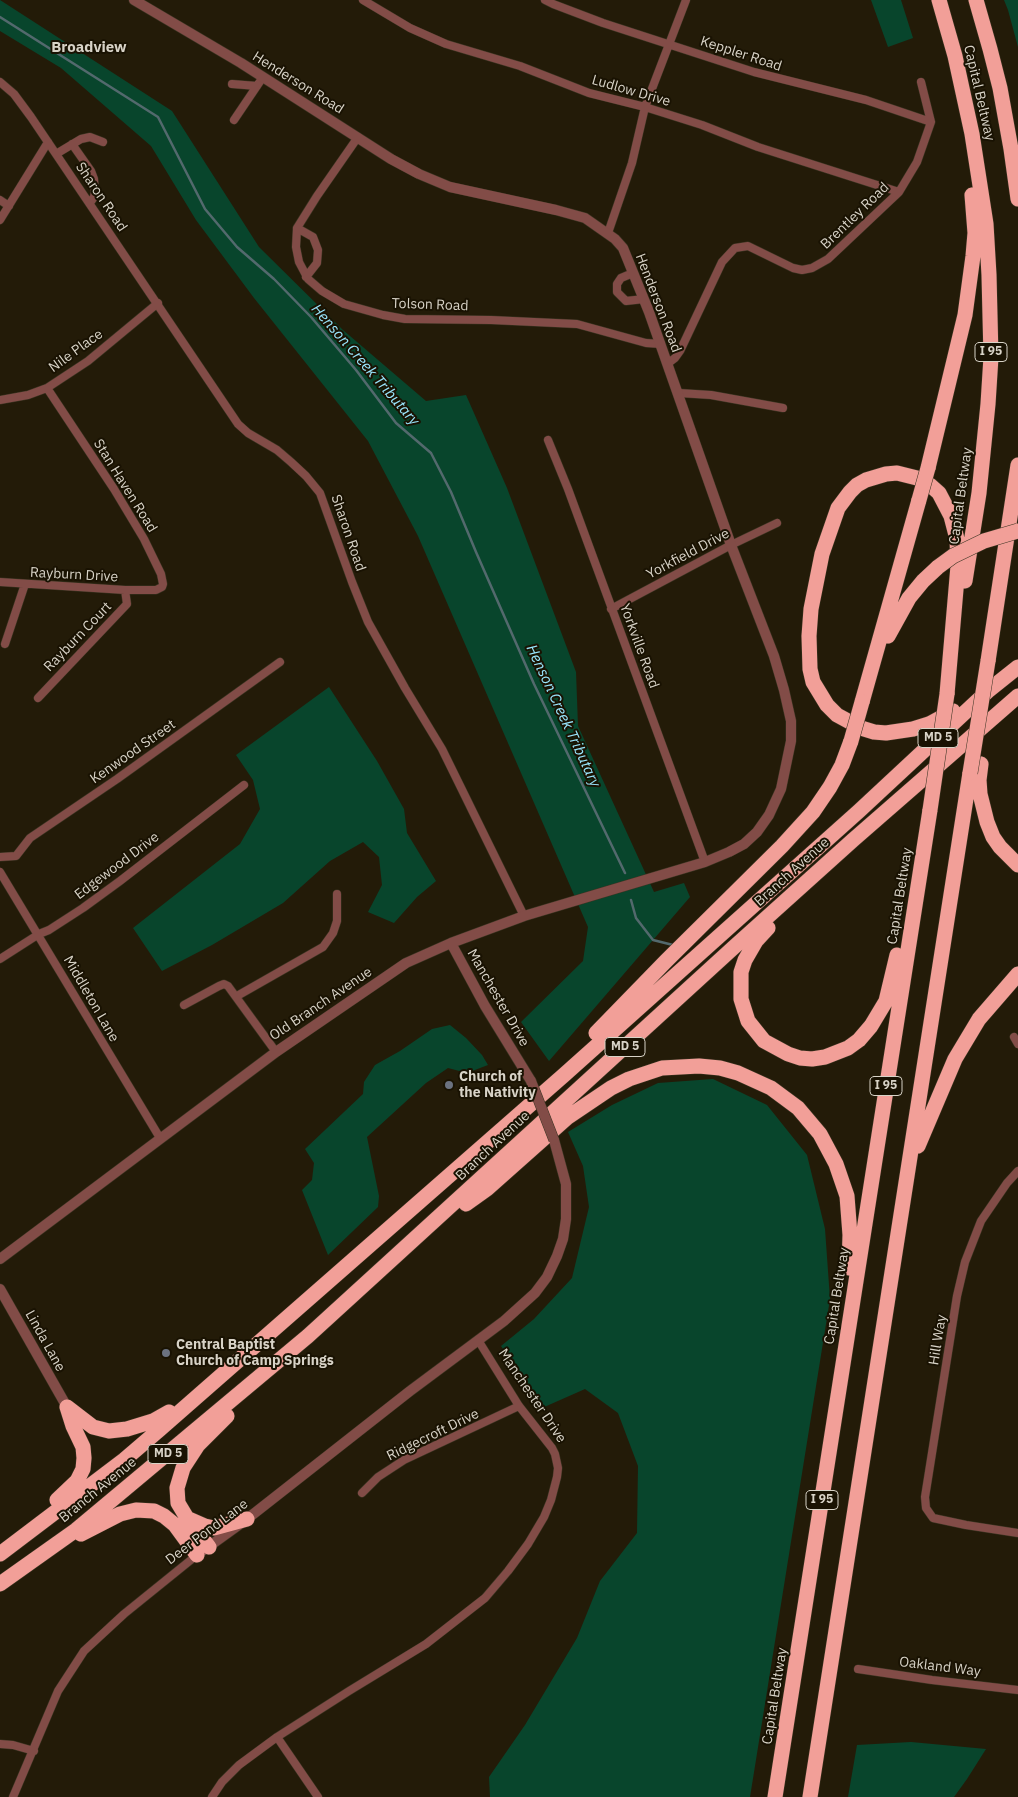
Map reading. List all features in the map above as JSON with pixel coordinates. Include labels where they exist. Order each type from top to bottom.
[{"type":"highway","name":"Capital Beltway","points":[[976,0],[990,49],[1012,148],[1018,199]]},
{"type":"highway","name":"Capital Beltway","points":[[775,1797],[930,810],[984,447],[989,386],[990,316],[986,224],[980,177],[965,96],[940,6]]},
{"type":"highway","points":[[474,1153],[604,1026],[666,961],[801,827],[830,787],[842,765],[851,740],[928,468],[965,315],[971,280],[974,233],[971,178],[960,98],[940,6]]},
{"type":"highway","points":[[1012,148],[1018,185]]},
{"type":"highway","name":"I 95","points":[[810,1797],[910,1160],[976,768],[991,659],[1014,526],[1018,465]]},
{"type":"highway","points":[[947,694],[958,566],[957,540],[952,516],[938,493],[930,485],[917,478],[897,473],[866,480],[843,499],[838,508],[822,554],[815,583],[809,636],[810,669],[813,682],[827,705],[837,714],[861,728],[874,732],[886,733],[913,729],[929,724],[951,713],[1018,662]]},
{"type":"highway","points":[[862,702],[886,639],[909,598],[923,581],[953,556],[1014,526]]},
{"type":"highway","name":"Branch Avenue","points":[[2,1552],[124,1460],[564,1075],[859,811],[989,690],[1018,668]]},
{"type":"highway","points":[[859,811],[1018,680]]},
{"type":"highway","name":"Branch Avenue","points":[[0,1584],[76,1530],[119,1496],[308,1336],[852,840],[1018,696]]},
{"type":"highway","points":[[914,787],[1018,709]]},
{"type":"highway","points":[[976,768],[980,794],[993,837],[1000,847],[1018,864]]},
{"type":"highway","points":[[852,840],[756,941],[745,960],[741,972],[740,1000],[748,1021],[764,1041],[788,1054],[812,1059],[837,1054],[859,1040],[880,1013],[890,989],[930,810]]},
{"type":"highway","points":[[910,1160],[955,1059],[979,1019],[1018,974]]},
{"type":"highway","points":[[399,1255],[487,1189],[568,1117],[611,1088],[629,1079],[662,1068],[699,1066],[720,1068],[755,1080],[786,1098],[798,1108],[820,1134],[836,1164],[847,1196],[850,1235],[843,1363]]},
{"type":"highway","points":[[203,1551],[178,1503],[177,1492],[183,1468],[198,1445],[308,1336]]},
{"type":"highway","points":[[66,1407],[93,1427],[109,1431],[127,1429],[153,1422],[174,1408],[233,1359],[245,1354]]},
{"type":"highway","points":[[2,1552],[77,1481],[83,1469],[83,1447],[66,1407]]},
{"type":"highway","points":[[24,1567],[120,1514],[145,1509],[164,1516],[203,1551]]},
{"type":"highway","points":[[187,1518],[196,1523],[214,1528],[247,1520]]},
{"type":"street","name":"Ludlow Drive","points":[[363,0],[410,28],[446,44],[520,66],[589,93],[646,107],[702,125],[758,147],[899,192]]},
{"type":"street","name":"Keppler Road","points":[[545,0],[580,15],[754,72],[866,100],[931,122]]},
{"type":"street","points":[[608,233],[632,163],[646,107],[686,0]]},
{"type":"street","name":"Henderson Road","points":[[138,1],[391,158],[420,174],[450,187],[585,218],[608,233],[623,248],[661,344],[731,545],[774,656],[791,721],[792,741],[781,789],[769,816],[757,832],[744,844],[705,862]]},
{"type":"street","points":[[234,120],[263,77]]},
{"type":"street","name":"Sharon Road","points":[[0,82],[23,105],[238,424],[248,433],[277,450],[306,476],[320,493],[368,622],[442,749],[524,916]]},
{"type":"street","points":[[921,82],[931,122]]},
{"type":"street","points":[[232,84],[257,86]]},
{"type":"street","name":"Brentley Road","points":[[667,364],[676,358],[722,262],[734,248],[748,246],[756,248],[777,262],[802,270],[812,268],[828,259],[899,192],[917,162],[931,122]]},
{"type":"street","points":[[56,154],[72,144],[90,137],[103,142]]},
{"type":"street","name":"Tolson Road","points":[[358,137],[313,202],[298,228],[296,238],[297,256],[306,277],[322,291],[344,304],[382,316],[405,319],[577,324],[646,343],[661,344]]},
{"type":"street","points":[[0,220],[48,142]]},
{"type":"street","points":[[72,144],[91,171],[94,179],[96,192],[90,203]]},
{"type":"street","points":[[0,200],[9,206]]},
{"type":"street","points":[[298,228],[313,237],[318,250],[317,263],[306,277]]},
{"type":"street","points":[[634,273],[621,278],[617,284],[617,292],[626,301],[644,299]]},
{"type":"street","name":"Nile Place","points":[[0,400],[28,395],[48,388],[88,361],[158,303]]},
{"type":"street","name":"Stan Haven Road","points":[[48,388],[114,489],[152,554],[161,574],[163,584],[159,588],[146,590]]},
{"type":"street","points":[[679,393],[710,395],[783,408]]},
{"type":"street","name":"Yorkville Road","points":[[548,440],[568,489],[705,862]]},
{"type":"street","name":"Yorkfield Drive","points":[[612,609],[731,545],[777,523]]},
{"type":"street","name":"Rayburn Drive","points":[[0,582],[146,590]]},
{"type":"street","points":[[5,644],[25,584]]},
{"type":"street","name":"Rayburn Court","points":[[38,698],[127,604],[125,590]]},
{"type":"street","name":"Kenwood Street","points":[[0,857],[16,856],[30,838],[125,774],[280,662]]},
{"type":"street","name":"Edgewood Drive","points":[[0,959],[38,934],[49,930],[68,918],[120,881],[244,784]]},
{"type":"street","name":"Old Branch Avenue","points":[[0,1259],[276,1052],[406,963],[451,943],[524,916],[705,862]]},
{"type":"street","name":"Middleton Lane","points":[[0,872],[160,1138]]},
{"type":"street","points":[[237,996],[323,947],[333,933],[337,921],[337,894]]},
{"type":"street","name":"Manchester Drive","points":[[212,1797],[222,1782],[239,1765],[277,1737],[349,1690],[426,1644],[485,1598],[528,1544],[551,1500],[558,1468],[552,1448],[520,1406],[478,1340],[535,1294],[547,1277],[563,1239],[567,1203],[566,1184],[554,1140],[530,1081],[485,1006],[451,943]]},
{"type":"street","points":[[184,1005],[224,984],[228,986],[276,1052]]},
{"type":"street","name":"Hill Way","points":[[1018,1171],[1007,1183],[981,1221],[972,1241],[961,1279],[925,1497],[926,1508],[933,1518],[1018,1532]]},
{"type":"street","name":"Linda Lane","points":[[0,1289],[66,1407]]},
{"type":"street","name":"Deer Pond Lane","points":[[13,1797],[58,1691],[84,1651],[124,1614],[203,1551],[247,1520],[478,1340]]},
{"type":"street","name":"Ridgecroft Drive","points":[[362,1492],[378,1477],[404,1460],[520,1406]]},
{"type":"street","name":"Oakland Way","points":[[858,1669],[1018,1690]]},
{"type":"street","points":[[277,1737],[318,1797]]},
{"type":"street","points":[[0,1744],[13,1745],[34,1751]]},
{"type":"green space","points":[[0,0],[172,111],[259,247],[343,330],[426,401],[466,395],[507,488],[576,672],[578,726],[654,892],[684,883],[690,897],[549,1061],[521,1022],[583,961],[588,927],[418,536],[368,441],[254,298],[196,220],[151,146],[61,68],[0,31]]},
{"type":"green space","points":[[871,0],[901,0],[913,38],[888,47]]},
{"type":"green space","points":[[1004,0],[1018,0],[1018,47],[1008,10]]},
{"type":"green space","points":[[329,687],[377,761],[404,809],[407,833],[436,881],[417,897],[394,923],[368,912],[382,885],[379,857],[363,842],[330,861],[283,903],[212,945],[162,971],[133,928],[240,844],[260,809],[253,780],[236,755]]},
{"type":"green space","points":[[450,1025],[466,1038],[482,1055],[488,1065],[467,1073],[448,1068],[426,1083],[367,1137],[379,1196],[378,1207],[328,1255],[302,1190],[312,1180],[314,1163],[305,1149],[363,1094],[364,1082],[375,1065],[400,1051],[432,1029]]},
{"type":"green space","points":[[713,1079],[767,1105],[807,1155],[825,1229],[830,1299],[750,1797],[490,1797],[489,1777],[525,1725],[577,1638],[600,1581],[637,1533],[638,1466],[618,1413],[585,1389],[542,1408],[501,1346],[534,1319],[572,1278],[589,1207],[583,1166],[568,1132],[612,1105],[658,1083]]},
{"type":"green space","points":[[911,1742],[986,1749],[954,1797],[848,1797],[857,1745]]},
{"type":"waterway","name":"Henson Creek Tributary","points":[[0,17],[158,117],[205,209],[237,247],[274,279],[311,317],[356,370],[396,423],[431,453],[451,492],[534,684],[625,873]]},
{"type":"waterway","name":"Henson Creek Tributary","points":[[631,900],[636,918],[653,940],[673,945]]},
{"type":"place","name":"Church of the Nativity","points":[[449,1085]]},
{"type":"place","name":"Central Baptist Church of Camp Springs","points":[[166,1353]]},
{"type":"district","name":"Broadview","points":[[89,48]]}]
